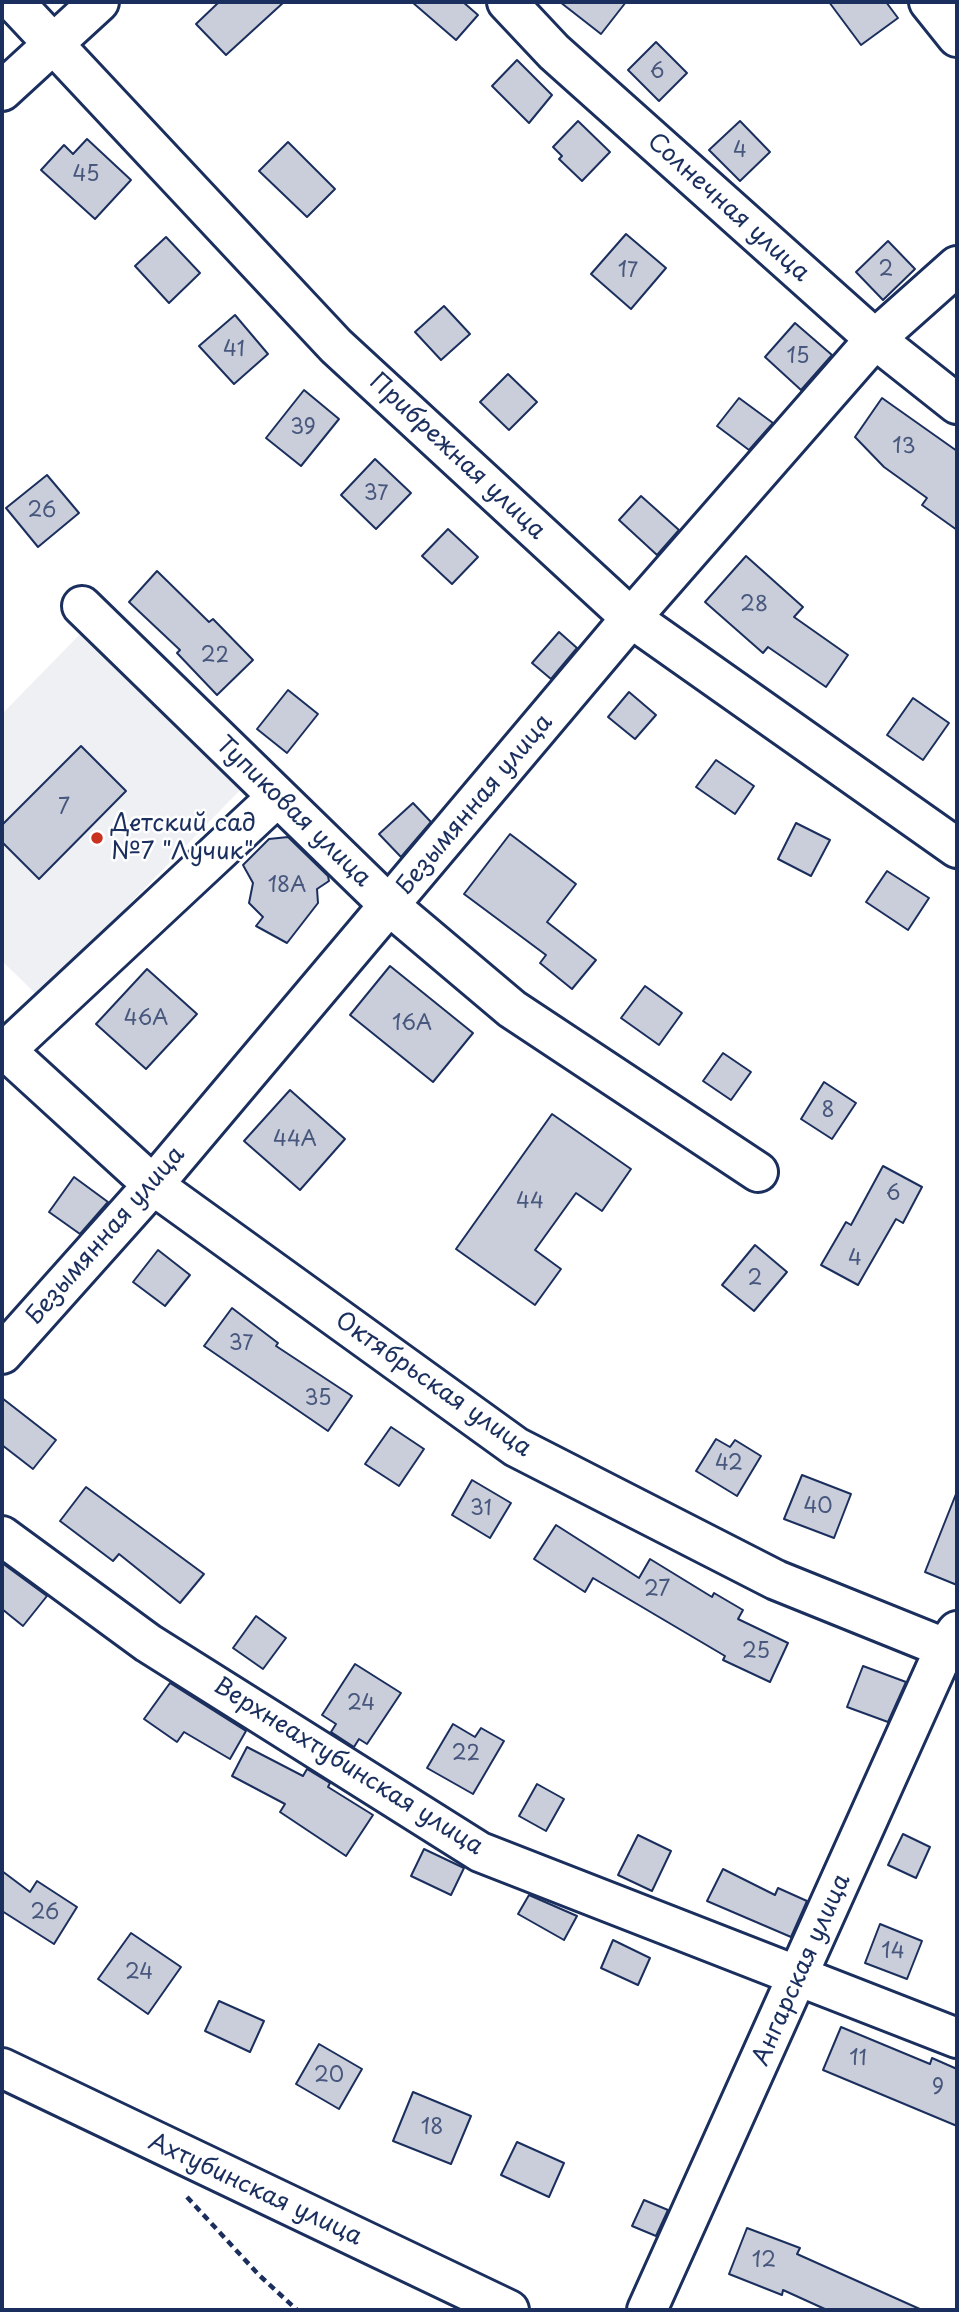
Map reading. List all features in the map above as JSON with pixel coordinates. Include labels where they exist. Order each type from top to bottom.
[{"type":"street","name":"Прибрежная улица","points":[[14,2],[336,346],[631,618],[957,848]]},
{"type":"street","points":[[2,91],[99,2]]},
{"type":"street","name":"Солнечная улица","points":[[507,2],[554,52],[875,339],[957,404]]},
{"type":"street","points":[[929,2],[957,37]]},
{"type":"street","name":"Безымянная улица","points":[[2,1354],[153,1185],[631,618],[875,339],[957,266]]},
{"type":"street","name":"Тупиковая улица","points":[[82,606],[276,798],[390,906],[512,1009],[758,1172]]},
{"type":"street","points":[[3,1049],[276,798]]},
{"type":"street","name":"Октябрьская улица","points":[[3,1049],[153,1185],[516,1447],[776,1580],[953,1644]]},
{"type":"street","name":"Верхнеахтубинская улица","points":[[2,1536],[148,1643],[480,1852],[957,2038]]},
{"type":"street","name":"Ангарская улица","points":[[647,2310],[953,1644]]},
{"type":"street","name":"Ахтубинская улица","points":[[2,2068],[509,2310]]},
{"type":"path","points":[[185,2156],[182,2190],[259,2275],[297,2310]]},
{"type":"shaded area","name":"Детский сад №7 \"Лучик\"","points":[[85,629],[246,784],[39,997],[2,961],[2,714]]},
{"type":"building","points":[[219,2],[284,2],[226,55],[196,24]]},
{"type":"building","points":[[412,2],[463,2],[478,15],[456,40]]},
{"type":"building","points":[[560,2],[626,2],[601,34]]},
{"type":"building","points":[[829,2],[886,2],[898,18],[861,45]]},
{"type":"building","points":[[656,42],[687,73],[659,101],[628,70]]},
{"type":"building","points":[[517,60],[552,95],[529,123],[492,86]]},
{"type":"building","points":[[578,121],[610,152],[582,181],[559,159],[562,156],[553,147]]},
{"type":"building","points":[[740,121],[770,152],[740,181],[709,150]]},
{"type":"building","points":[[87,139],[131,180],[95,219],[41,170],[64,145],[73,154]]},
{"type":"building","points":[[288,142],[335,189],[307,217],[259,171]]},
{"type":"building","points":[[626,234],[666,268],[631,309],[591,274]]},
{"type":"building","points":[[166,237],[200,273],[169,303],[135,266]]},
{"type":"building","points":[[888,241],[915,269],[883,300],[856,272]]},
{"type":"building","points":[[444,306],[470,334],[441,360],[415,332]]},
{"type":"building","points":[[235,315],[268,354],[234,384],[199,346]]},
{"type":"building","points":[[795,323],[832,355],[801,390],[765,357]]},
{"type":"building","points":[[508,374],[537,402],[509,430],[480,402]]},
{"type":"building","points":[[304,390],[339,419],[301,466],[266,438]]},
{"type":"building","points":[[739,398],[773,423],[749,450],[717,426]]},
{"type":"building","points":[[882,398],[957,451],[957,530],[922,505],[927,498],[884,467],[855,437]]},
{"type":"building","points":[[375,459],[411,493],[376,529],[341,495]]},
{"type":"building","points":[[47,475],[79,513],[38,547],[6,508]]},
{"type":"building","points":[[641,496],[679,530],[657,555],[619,520]]},
{"type":"building","points":[[448,529],[478,557],[452,584],[422,556]]},
{"type":"building","points":[[746,556],[803,607],[794,617],[848,655],[826,687],[768,647],[763,653],[705,602]]},
{"type":"building","points":[[157,571],[209,622],[213,619],[253,660],[217,695],[177,653],[180,650],[129,602]]},
{"type":"building","points":[[559,632],[577,648],[551,679],[532,663]]},
{"type":"building","points":[[288,690],[318,714],[287,753],[257,729]]},
{"type":"building","points":[[629,692],[656,715],[635,739],[608,717]]},
{"type":"building","points":[[913,698],[949,723],[923,760],[887,735]]},
{"type":"building","points":[[81,746],[126,791],[39,879],[2,842],[2,825]]},
{"type":"building","points":[[716,760],[754,786],[735,814],[696,787]]},
{"type":"building","points":[[413,803],[431,822],[401,857],[379,834]]},
{"type":"building","points":[[796,823],[830,840],[811,876],[778,859]]},
{"type":"building","points":[[510,834],[576,884],[547,922],[596,960],[572,989],[540,963],[546,955],[464,894]]},
{"type":"building","points":[[288,837],[328,876],[329,881],[317,889],[318,903],[287,943],[256,926],[263,917],[249,903],[253,883],[243,865],[269,839]]},
{"type":"building","points":[[887,871],[929,898],[908,930],[866,902]]},
{"type":"building","points":[[390,966],[473,1033],[433,1082],[350,1015]]},
{"type":"building","points":[[147,969],[197,1014],[146,1069],[96,1024]]},
{"type":"building","points":[[645,986],[682,1013],[659,1045],[621,1018]]},
{"type":"building","points":[[723,1053],[751,1072],[731,1100],[703,1081]]},
{"type":"building","points":[[824,1082],[856,1103],[832,1139],[801,1119]]},
{"type":"building","points":[[290,1090],[345,1139],[300,1190],[244,1141]]},
{"type":"building","points":[[552,1114],[631,1169],[602,1211],[576,1193],[535,1250],[561,1269],[535,1305],[456,1249]]},
{"type":"building","points":[[883,1166],[922,1187],[903,1223],[896,1219],[858,1285],[821,1265],[846,1222],[851,1225]]},
{"type":"building","points":[[74,1177],[108,1202],[80,1234],[49,1212]]},
{"type":"building","points":[[755,1245],[787,1272],[754,1311],[722,1285]]},
{"type":"building","points":[[158,1250],[190,1275],[165,1306],[133,1282]]},
{"type":"building","points":[[232,1308],[278,1343],[276,1346],[352,1396],[328,1431],[204,1346]]},
{"type":"building","points":[[2,1398],[56,1440],[33,1469],[2,1445]]},
{"type":"building","points":[[391,1427],[424,1449],[399,1486],[365,1464]]},
{"type":"building","points":[[716,1439],[730,1447],[735,1440],[761,1456],[737,1496],[696,1471]]},
{"type":"building","points":[[802,1475],[851,1494],[834,1538],[784,1519]]},
{"type":"building","points":[[472,1480],[511,1503],[490,1538],[452,1515]]},
{"type":"building","points":[[86,1487],[204,1574],[180,1603],[119,1554],[113,1561],[60,1521]]},
{"type":"building","points":[[957,1494],[957,1585],[925,1572]]},
{"type":"building","points":[[556,1525],[639,1578],[650,1559],[712,1597],[714,1593],[743,1610],[738,1619],[788,1643],[770,1682],[723,1660],[725,1656],[593,1578],[585,1592],[534,1559]]},
{"type":"building","points":[[2,1563],[47,1596],[23,1626],[2,1609]]},
{"type":"building","points":[[256,1616],[286,1638],[263,1669],[233,1648]]},
{"type":"building","points":[[355,1664],[401,1693],[367,1744],[359,1739],[354,1747],[331,1732],[336,1724],[322,1715]]},
{"type":"building","points":[[863,1666],[906,1682],[888,1722],[847,1707]]},
{"type":"building","points":[[170,1683],[246,1731],[230,1759],[184,1732],[177,1742],[144,1719]]},
{"type":"building","points":[[453,1724],[475,1737],[481,1728],[504,1741],[473,1794],[427,1768]]},
{"type":"building","points":[[247,1747],[303,1776],[307,1769],[330,1783],[328,1787],[373,1815],[346,1856],[280,1812],[285,1804],[232,1776]]},
{"type":"building","points":[[537,1784],[564,1799],[546,1831],[519,1816]]},
{"type":"building","points":[[903,1834],[930,1847],[916,1878],[888,1865]]},
{"type":"building","points":[[638,1835],[671,1851],[652,1891],[618,1875]]},
{"type":"building","points":[[424,1849],[464,1868],[451,1895],[411,1876]]},
{"type":"building","points":[[723,1869],[775,1895],[778,1888],[807,1901],[791,1937],[707,1901]]},
{"type":"building","points":[[2,1871],[30,1892],[37,1881],[77,1907],[54,1944],[2,1911]]},
{"type":"building","points":[[529,1895],[577,1916],[564,1940],[518,1914]]},
{"type":"building","points":[[880,1924],[922,1941],[907,1979],[865,1963]]},
{"type":"building","points":[[131,1933],[181,1967],[148,2014],[98,1979]]},
{"type":"building","points":[[613,1940],[650,1958],[638,1985],[601,1968]]},
{"type":"building","points":[[219,2001],[264,2021],[250,2052],[205,2031]]},
{"type":"building","points":[[841,2027],[930,2064],[932,2058],[957,2069],[957,2126],[823,2070]]},
{"type":"building","points":[[319,2044],[362,2069],[339,2109],[296,2084]]},
{"type":"building","points":[[413,2092],[471,2116],[451,2164],[393,2141]]},
{"type":"building","points":[[517,2142],[564,2163],[549,2197],[501,2175]]},
{"type":"building","points":[[644,2200],[668,2210],[656,2236],[632,2226]]},
{"type":"building","points":[[747,2228],[800,2248],[797,2254],[922,2310],[827,2310],[783,2290],[782,2295],[729,2274]]},
{"type":"place","name":"Детский сад №7 \"Лучик\"","points":[[97,838]]}]
